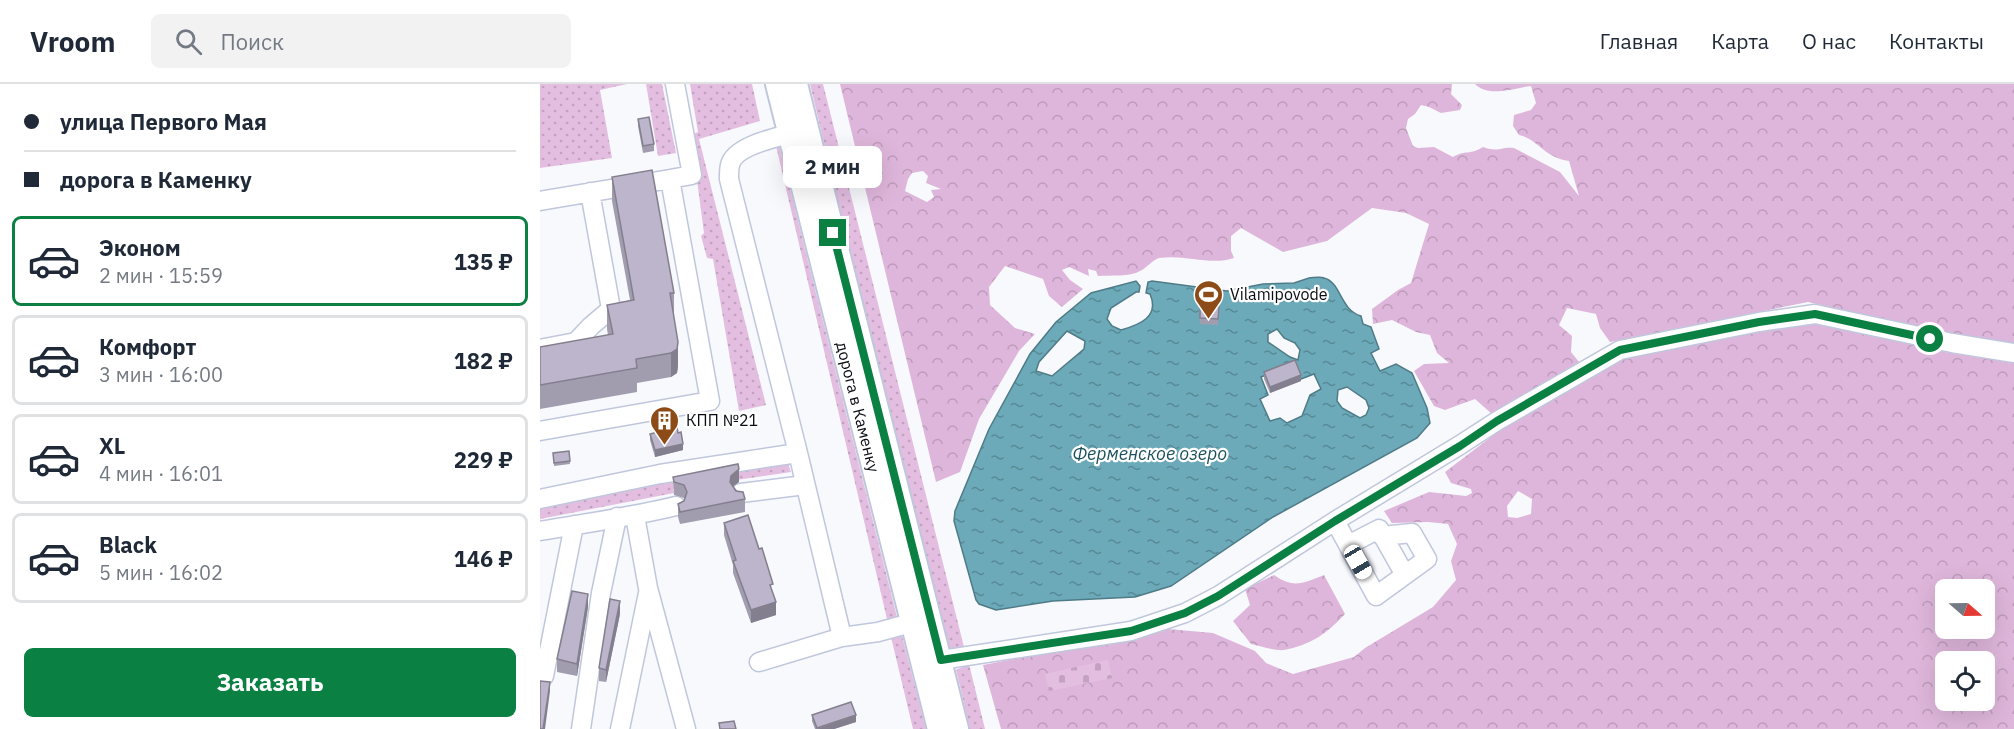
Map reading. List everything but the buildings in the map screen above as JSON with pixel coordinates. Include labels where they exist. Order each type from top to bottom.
[{"type":"main road","name":"дорога в Каменку","points":[[777,84],[939,729]]},
{"type":"main road","name":"дорога в Каменку","points":[[796,84],[957,729]]},
{"type":"street","points":[[540,201],[692,175],[675,84]]},
{"type":"street","points":[[789,134],[771,138],[736,153],[730,164],[729,179],[842,637]]},
{"type":"street","points":[[540,430],[710,401],[670,179]]},
{"type":"street","points":[[540,349],[576,342],[612,309],[591,192]]},
{"type":"street","points":[[941,660],[1131,631],[1185,613],[1218,596],[1497,421],[1620,350],[1759,322],[1815,314],[2014,354]]},
{"type":"street","points":[[540,499],[660,474],[798,453]]},
{"type":"street","points":[[741,493],[805,485]]},
{"type":"street","points":[[540,531],[676,506]]},
{"type":"street","points":[[626,516],[686,729]]},
{"type":"street","points":[[581,729],[601,593],[626,516]]},
{"type":"street","points":[[1335,521],[1376,596],[1427,559],[1412,533],[1382,536]]},
{"type":"street","points":[[544,676],[574,525]]},
{"type":"street","points":[[1348,545],[1379,530],[1405,575]]},
{"type":"street","points":[[620,729],[648,588]]},
{"type":"street","points":[[759,662],[842,637],[878,632],[911,623]]},
{"type":"green space","points":[[540,84],[627,84],[600,90],[612,158],[540,168]]},
{"type":"green space","points":[[646,84],[662,84],[676,153],[658,156]]},
{"type":"green space","points":[[690,84],[752,84],[760,121],[699,139],[766,405],[739,411],[713,259],[707,258],[701,236],[704,233],[691,135],[698,132]]},
{"type":"green space","points":[[810,84],[823,84],[965,651],[950,652],[911,508]]},
{"type":"green space","points":[[840,84],[1452,84],[1451,94],[1462,105],[1460,110],[1441,113],[1421,105],[1408,119],[1406,128],[1413,146],[1434,147],[1453,157],[1483,147],[1514,148],[1560,172],[1579,196],[1569,161],[1553,156],[1531,140],[1519,135],[1513,126],[1514,115],[1531,110],[1536,103],[1531,86],[1487,91],[1475,84],[2014,84],[2014,346],[1947,335],[1808,302],[1610,342],[1600,328],[1596,314],[1567,308],[1559,325],[1572,336],[1571,352],[1579,362],[1492,414],[1475,399],[1445,410],[1434,406],[1414,371],[1424,364],[1449,363],[1437,353],[1430,335],[1416,332],[1392,320],[1373,324],[1372,309],[1411,283],[1429,224],[1406,213],[1372,208],[1327,241],[1283,252],[1241,228],[1231,236],[1231,251],[1234,258],[1216,261],[1178,257],[1159,258],[1143,270],[1120,275],[1098,276],[1096,271],[1088,269],[1089,276],[1069,267],[1062,270],[1070,280],[1083,289],[1062,307],[1049,296],[1043,279],[1005,266],[989,287],[990,305],[1015,328],[1035,334],[1019,351],[979,419],[960,472],[936,482]],"holes":[[[923,171],[928,176],[926,183],[941,189],[931,190],[934,197],[927,202],[905,191],[912,173]]]},
{"type":"green space","points":[[779,145],[897,617],[887,619],[776,146]]},
{"type":"green space","points":[[1814,320],[1945,352],[2014,363],[2014,729],[1001,729],[983,665],[1168,629],[1213,633],[1255,651],[1266,663],[1293,674],[1354,657],[1433,607],[1456,580],[1451,561],[1457,544],[1448,524],[1392,523],[1384,511],[1429,492],[1466,496],[1472,493],[1471,489],[1451,483],[1445,472],[1504,427],[1620,358]],"holes":[[[1518,491],[1532,499],[1531,514],[1517,518],[1508,517],[1507,506]]]},
{"type":"green space","points":[[786,458],[791,472],[673,489],[674,493],[540,519],[540,503]]},
{"type":"green space","points":[[1274,575],[1287,582],[1299,583],[1324,575],[1345,614],[1325,633],[1293,648],[1280,650],[1251,644],[1233,621],[1250,605],[1245,589]]},
{"type":"green space","points":[[902,636],[926,729],[913,729],[891,637]]},
{"type":"green space","points":[[1108,660],[1112,678],[1049,691],[1045,674]]},
{"type":"green space","points":[[969,664],[985,729],[970,729],[956,670]]},
{"type":"water","name":"Ферменское озеро","points":[[1316,277],[1330,281],[1349,308],[1361,316],[1363,324],[1371,327],[1379,349],[1371,353],[1380,371],[1396,364],[1412,373],[1427,408],[1430,423],[1417,438],[1273,517],[1171,586],[1135,597],[1053,601],[996,610],[979,604],[954,521],[955,511],[989,429],[1030,354],[1056,322],[1091,293],[1136,281],[1140,286],[1139,292],[1111,308],[1107,319],[1112,326],[1121,330],[1135,326],[1150,314],[1152,302],[1150,294],[1146,293],[1148,282],[1227,291],[1263,284],[1294,283]],"holes":[[[1277,329],[1284,338],[1295,343],[1300,350],[1298,360],[1268,342],[1268,334]],[[1067,331],[1085,341],[1084,349],[1052,376],[1036,371],[1039,362]],[[1295,364],[1301,379],[1314,374],[1321,389],[1310,395],[1302,416],[1287,423],[1280,418],[1270,421],[1260,399],[1268,395],[1261,377]],[[1347,387],[1366,400],[1369,408],[1366,415],[1360,418],[1342,408],[1337,401],[1338,390]]]},
{"type":"place","name":"Vilamipovode","points":[[1209,320]]},
{"type":"place","name":"КПП №21","points":[[665,446]]},
{"type":"route","points":[[833,233],[941,660],[1131,631],[1185,613],[1218,596],[1497,421],[1620,350],[1759,322],[1815,314],[1930,339]]}]
